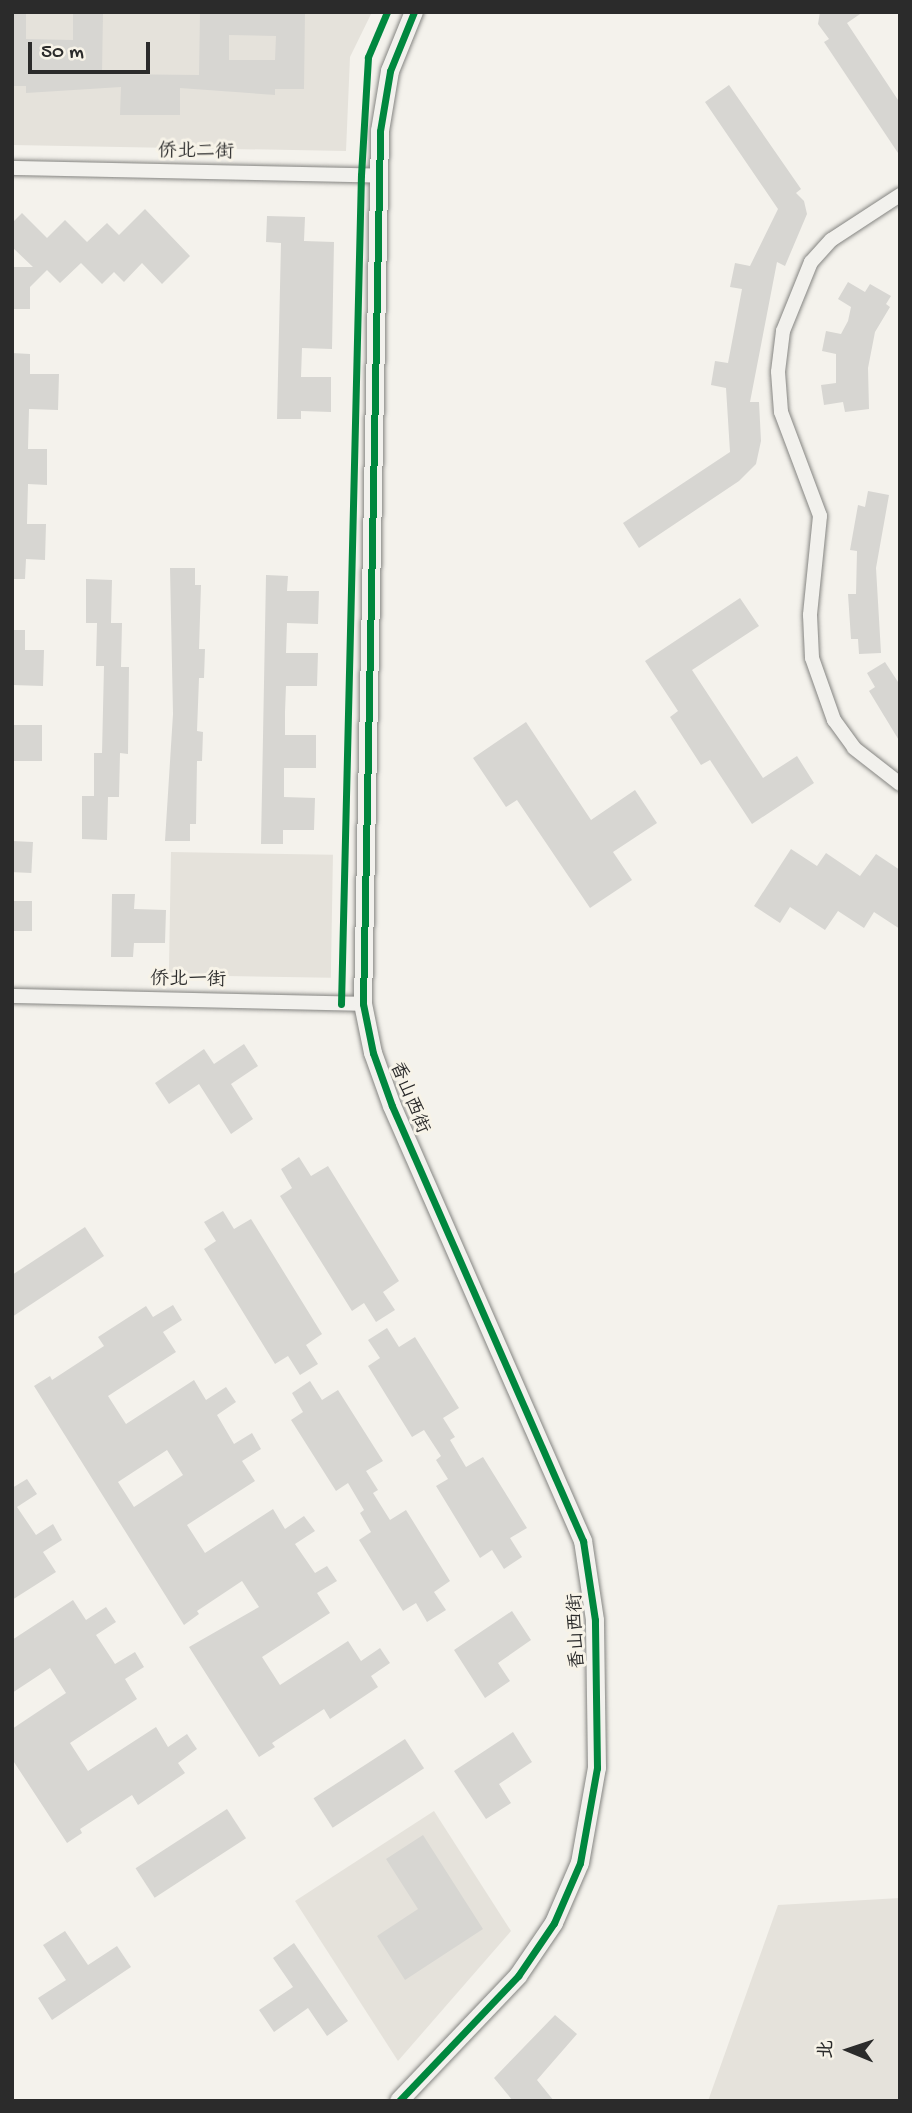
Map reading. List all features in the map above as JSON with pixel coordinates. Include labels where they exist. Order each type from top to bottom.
[{"type":"street","name":"香山西街","points":[[399,2101],[518,1976],[569,1894],[594,1800],[595,1620],[589,1567],[575,1516],[393,1106],[373,1053],[363,1004],[379,176],[385,90],[414,12]]},
{"type":"street","name":"侨北二街","points":[[12,168],[379,176]]},
{"type":"street","points":[[900,195],[831,240],[811,262],[783,331],[778,372],[781,412],[820,516],[810,615],[812,658],[834,720],[854,748],[900,784]]},
{"type":"street","name":"侨北一街","points":[[12,996],[363,1004]]},
{"type":"shaded area","points":[[12,12],[372,12],[350,57],[346,151],[12,145]]},
{"type":"shaded area","points":[[171,852],[333,855],[331,978],[169,975]]},
{"type":"shaded area","points":[[434,1811],[511,1931],[398,2061],[295,1901]]},
{"type":"shaded area","points":[[900,1898],[900,2101],[708,2101],[778,1905]]},
{"type":"building","points":[[12,12],[26,12],[26,39],[73,40],[73,12],[103,12],[102,74],[199,75],[200,12],[305,12],[304,89],[275,89],[275,95],[180,88],[180,115],[120,115],[121,87],[26,93],[26,86],[12,86]],"holes":[[[229,35],[276,36],[275,60],[229,60]]]},
{"type":"building","points":[[820,12],[863,12],[847,23],[900,103],[900,156],[824,42],[829,39],[818,24]]},
{"type":"building","points":[[729,85],[801,189],[796,193],[804,201],[807,214],[785,266],[777,262],[750,402],[759,402],[761,441],[756,464],[739,481],[639,548],[623,523],[730,452],[726,388],[711,385],[715,361],[728,363],[742,289],[730,287],[735,263],[750,266],[778,209],[705,102]]},
{"type":"building","points":[[145,209],[190,256],[162,284],[142,263],[124,282],[114,272],[102,284],[81,263],[60,283],[47,270],[30,287],[30,309],[12,309],[12,267],[33,267],[12,247],[12,223],[22,213],[47,238],[65,220],[87,242],[107,223],[119,235]]},
{"type":"building","points":[[267,216],[305,217],[304,241],[334,242],[332,349],[302,348],[301,377],[331,377],[331,412],[301,411],[301,419],[277,419],[281,243],[266,242]]},
{"type":"building","points":[[848,282],[865,292],[870,284],[891,296],[886,304],[890,307],[875,332],[868,368],[869,409],[845,412],[843,402],[824,405],[821,385],[836,383],[836,354],[822,351],[826,331],[841,334],[848,321],[851,307],[838,299]]},
{"type":"building","points":[[12,353],[30,354],[30,374],[59,374],[58,410],[29,409],[28,449],[47,449],[47,485],[28,484],[27,524],[46,524],[45,560],[26,559],[25,579],[12,579]]},
{"type":"building","points":[[868,491],[889,495],[876,568],[881,653],[859,654],[858,639],[851,639],[848,594],[856,594],[857,551],[850,550],[858,505],[865,507]]},
{"type":"building","points":[[170,568],[195,568],[195,585],[201,585],[199,649],[205,649],[204,678],[199,678],[197,731],[203,732],[202,761],[197,761],[196,824],[190,824],[190,841],[165,841],[173,714]]},
{"type":"building","points":[[266,575],[288,576],[287,591],[319,591],[318,624],[287,623],[286,653],[318,653],[317,686],[286,686],[285,712],[285,735],[316,735],[316,768],[284,768],[284,797],[315,798],[314,830],[283,830],[283,844],[261,844]]},
{"type":"building","points":[[86,579],[112,580],[111,623],[122,623],[121,667],[129,667],[128,754],[120,753],[119,797],[108,797],[107,840],[82,839],[82,796],[94,796],[94,753],[102,753],[104,666],[96,666],[97,623],[86,623]]},
{"type":"building","points":[[740,598],[759,626],[692,670],[763,778],[797,756],[814,783],[752,824],[710,760],[701,765],[670,717],[678,711],[645,661]]},
{"type":"building","points":[[12,630],[25,630],[25,650],[44,650],[43,686],[12,685]]},
{"type":"building","points":[[885,662],[900,685],[900,742],[869,691],[875,687],[867,673]]},
{"type":"building","points":[[526,722],[591,820],[635,790],[657,823],[613,852],[632,880],[590,908],[517,800],[506,807],[473,758]]},
{"type":"building","points":[[12,725],[42,725],[42,761],[12,761]]},
{"type":"building","points":[[12,841],[33,842],[31,873],[12,872]]},
{"type":"building","points":[[791,849],[817,866],[826,853],[860,876],[876,854],[900,870],[900,929],[874,912],[864,928],[838,911],[825,930],[790,907],[780,923],[754,906]]},
{"type":"building","points":[[112,894],[135,894],[134,909],[166,910],[165,943],[134,943],[133,957],[111,957]]},
{"type":"building","points":[[12,901],[32,901],[32,931],[12,931]]},
{"type":"building","points":[[244,1044],[258,1066],[231,1084],[253,1119],[231,1134],[199,1084],[169,1104],[155,1083],[204,1049],[214,1064]]},
{"type":"building","points":[[299,1157],[311,1176],[328,1166],[399,1281],[383,1292],[395,1310],[376,1322],[364,1303],[352,1311],[280,1196],[292,1188],[281,1169]]},
{"type":"building","points":[[223,1211],[234,1229],[251,1219],[322,1334],[306,1345],[318,1364],[300,1375],[288,1356],[275,1364],[204,1249],[216,1241],[204,1222]]},
{"type":"building","points":[[85,1227],[104,1256],[12,1317],[12,1275]]},
{"type":"building","points":[[173,1305],[182,1320],[163,1332],[176,1352],[108,1396],[126,1424],[194,1380],[206,1400],[226,1387],[236,1402],[217,1415],[234,1444],[252,1433],[261,1449],[242,1461],[255,1481],[187,1525],[205,1553],[273,1509],[285,1529],[304,1516],[315,1531],[295,1544],[315,1573],[327,1566],[337,1581],[317,1593],[330,1613],[262,1657],[280,1685],[348,1641],[361,1661],[380,1648],[390,1663],[371,1676],[378,1687],[330,1719],[324,1709],[272,1743],[275,1747],[259,1757],[189,1647],[259,1607],[242,1581],[197,1611],[199,1614],[184,1625],[34,1386],[50,1376],[52,1380],[104,1346],[98,1337],[146,1306],[153,1317]],"holes":[[[167,1450],[183,1475],[134,1507],[118,1482]]]},
{"type":"building","points":[[387,1328],[399,1347],[415,1337],[459,1408],[443,1418],[455,1437],[450,1440],[466,1467],[483,1457],[527,1528],[510,1538],[522,1557],[504,1569],[492,1550],[480,1558],[436,1486],[448,1479],[436,1460],[441,1456],[424,1430],[412,1437],[368,1366],[380,1358],[368,1340]]},
{"type":"building","points":[[310,1381],[322,1400],[338,1390],[383,1461],[366,1471],[378,1490],[373,1493],[390,1520],[406,1510],[450,1581],[434,1592],[446,1610],[427,1622],[416,1603],[403,1611],[359,1540],[371,1532],[360,1513],[364,1510],[348,1483],[336,1491],[291,1420],[303,1412],[292,1393]]},
{"type":"building","points":[[27,1479],[37,1494],[17,1507],[36,1535],[53,1524],[62,1540],[43,1552],[56,1572],[12,1600],[12,1488]]},
{"type":"building","points":[[73,1600],[86,1620],[106,1607],[116,1622],[96,1635],[115,1664],[135,1652],[144,1667],[125,1679],[137,1699],[70,1743],[88,1771],[156,1727],[168,1747],[187,1734],[197,1749],[178,1763],[185,1773],[138,1805],[132,1795],[80,1829],[82,1833],[67,1843],[12,1759],[12,1729],[66,1693],[50,1668],[12,1693],[12,1640]]},
{"type":"building","points":[[512,1611],[531,1640],[498,1663],[510,1681],[485,1698],[454,1650]]},
{"type":"building","points":[[513,1732],[532,1762],[499,1784],[511,1803],[486,1819],[454,1771]]},
{"type":"building","points":[[405,1739],[424,1768],[333,1828],[314,1798]]},
{"type":"building","points":[[227,1809],[246,1838],[155,1898],[136,1868]]},
{"type":"building","points":[[423,1835],[483,1929],[405,1980],[377,1936],[418,1909],[386,1859]]},
{"type":"building","points":[[65,1931],[88,1965],[117,1946],[131,1967],[52,2020],[38,1998],[66,1980],[43,1945]]},
{"type":"building","points":[[294,1943],[348,2021],[327,2036],[308,2008],[274,2032],[259,2010],[293,1987],[273,1958]]},
{"type":"building","points":[[555,2015],[577,2034],[537,2080],[554,2101],[513,2101],[494,2078]]},
{"type":"cycle path","points":[[341,1004],[361,175],[368,57],[387,12]]},
{"type":"cycle path","points":[[399,2101],[518,1976],[554,1923],[580,1863],[597,1768],[595,1620],[583,1541],[392,1106],[373,1053],[363,1004],[380,131],[390,71],[414,12]]}]
